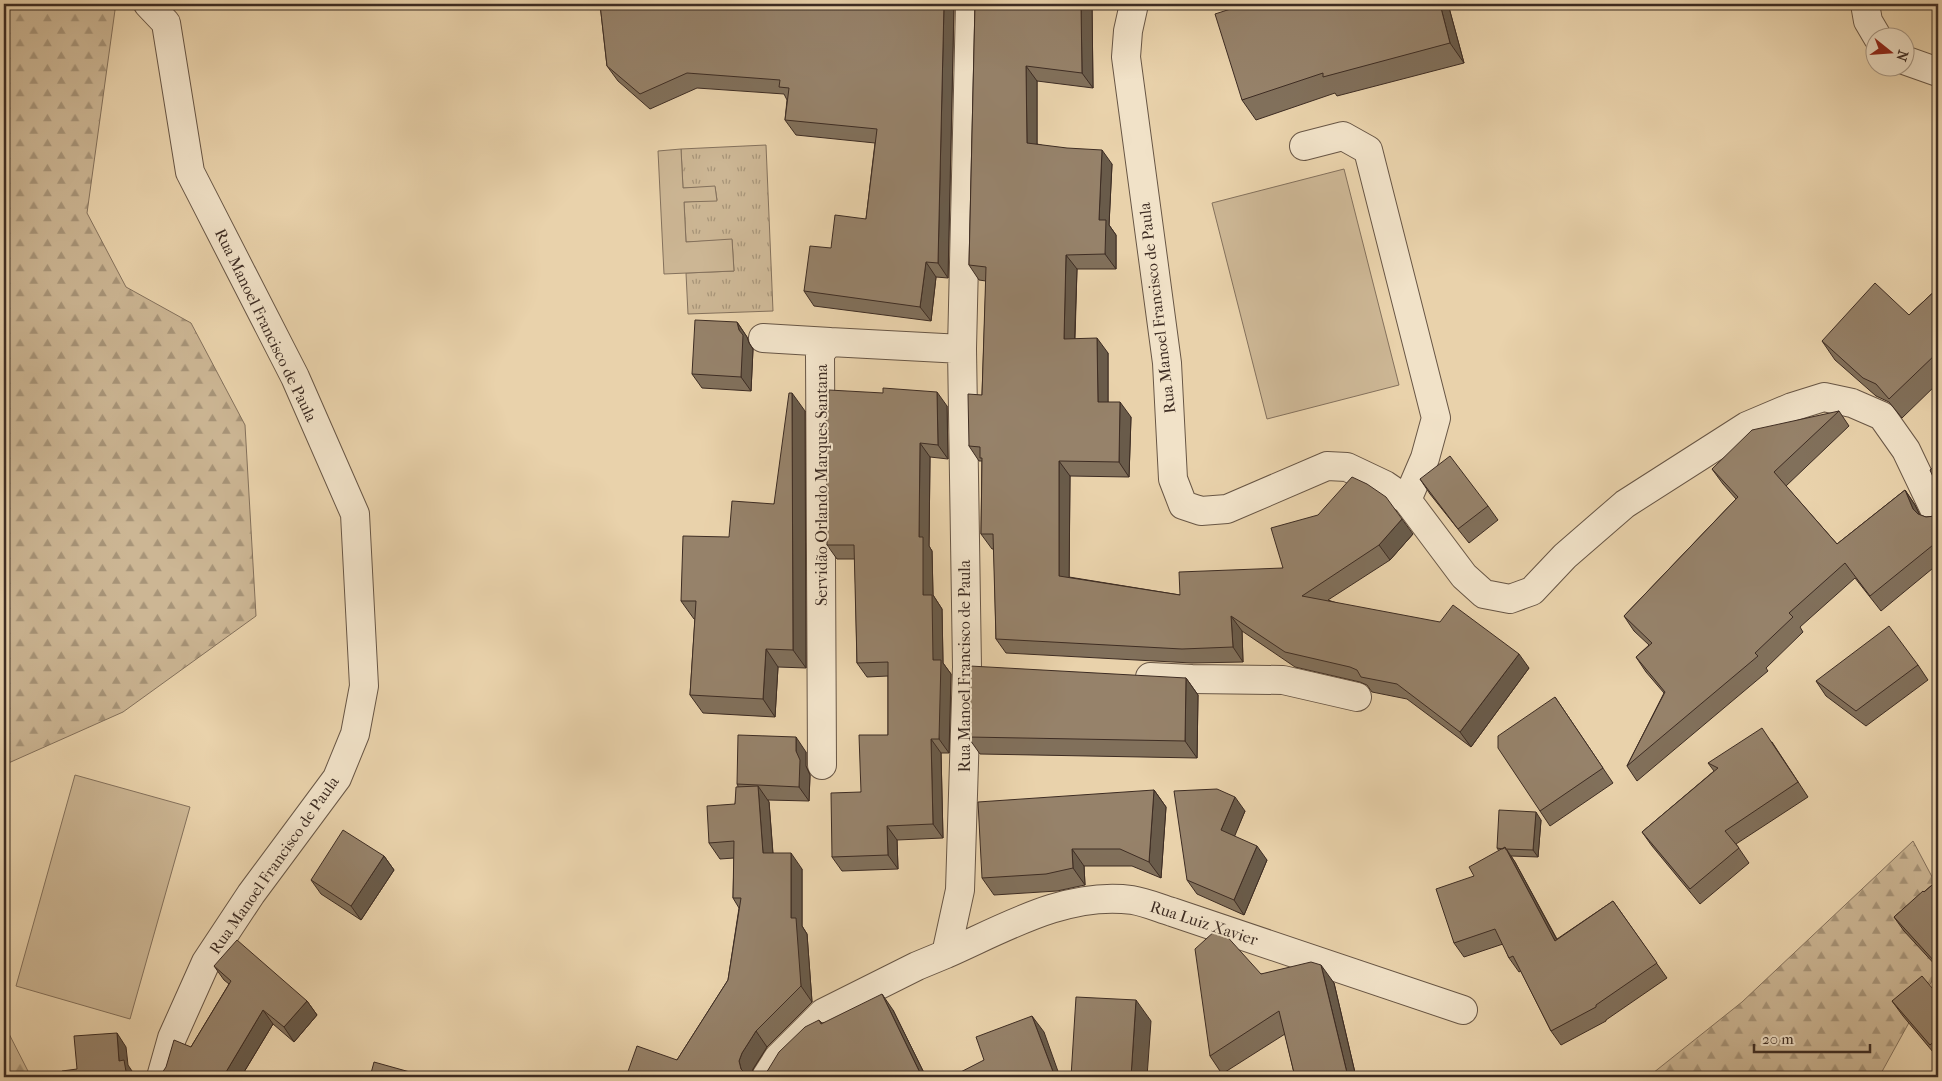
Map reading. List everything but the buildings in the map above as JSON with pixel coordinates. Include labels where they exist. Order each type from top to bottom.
[{"type":"street","name":"Rua Manoel Francisco de Paula","points":[[148,4],[166,24],[190,172],[295,377],[355,514],[364,686],[355,734],[337,778],[251,894],[206,962],[172,1038],[161,1077]]},
{"type":"street","name":"Rua Manoel Francisco de Paula","points":[[946,954],[960,890],[966,667],[962,349],[970,4]]},
{"type":"street","name":"Rua Manoel Francisco de Paula","points":[[1134,4],[1128,31],[1126,57],[1167,363],[1173,479],[1183,505],[1201,512],[1227,510],[1327,466],[1347,468],[1386,485],[1407,500],[1464,576],[1484,594],[1510,599],[1532,591],[1565,556],[1625,504],[1747,426],[1792,407],[1824,397],[1852,403],[1882,416],[1906,450],[1938,518]]},
{"type":"street","points":[[1865,4],[1868,21],[1872,28]]},
{"type":"street","points":[[1914,64],[1938,72]]},
{"type":"street","points":[[1304,146],[1342,136],[1368,150],[1436,418],[1425,458],[1407,500]]},
{"type":"street","points":[[763,338],[830,342]]},
{"type":"street","name":"Servidão Orlando Marques Santana","points":[[822,765],[820,353],[830,342],[962,349]]},
{"type":"street","points":[[966,667],[996,668]]},
{"type":"street","points":[[1124,675],[1192,679],[1283,680],[1357,697]]},
{"type":"street","name":"Rua Luiz Xavier","points":[[946,954],[1032,916],[1086,899],[1132,900],[1463,1010]]},
{"type":"street","points":[[766,1077],[778,1058],[823,1012],[917,966],[946,954]]},
{"type":"green space","points":[[4,4],[110,4],[115,10],[87,213],[126,287],[191,323],[245,425],[256,616],[123,712],[4,765]]},
{"type":"green space","points":[[766,145],[773,311],[688,314],[686,273],[734,271],[732,240],[686,242],[684,202],[717,200],[715,187],[683,188],[681,149]]},
{"type":"green space","points":[[681,149],[683,188],[715,186],[717,201],[684,202],[686,242],[732,239],[734,271],[664,274],[658,151]]},
{"type":"green space","points":[[1344,169],[1399,385],[1267,419],[1212,203]]},
{"type":"green space","points":[[75,775],[190,807],[130,1019],[16,986]]},
{"type":"green space","points":[[1913,841],[1938,888],[1938,970],[1879,1077],[1648,1077],[1742,1002]]},
{"type":"green space","points":[[4,1024],[31,1077],[4,1077]]}]
